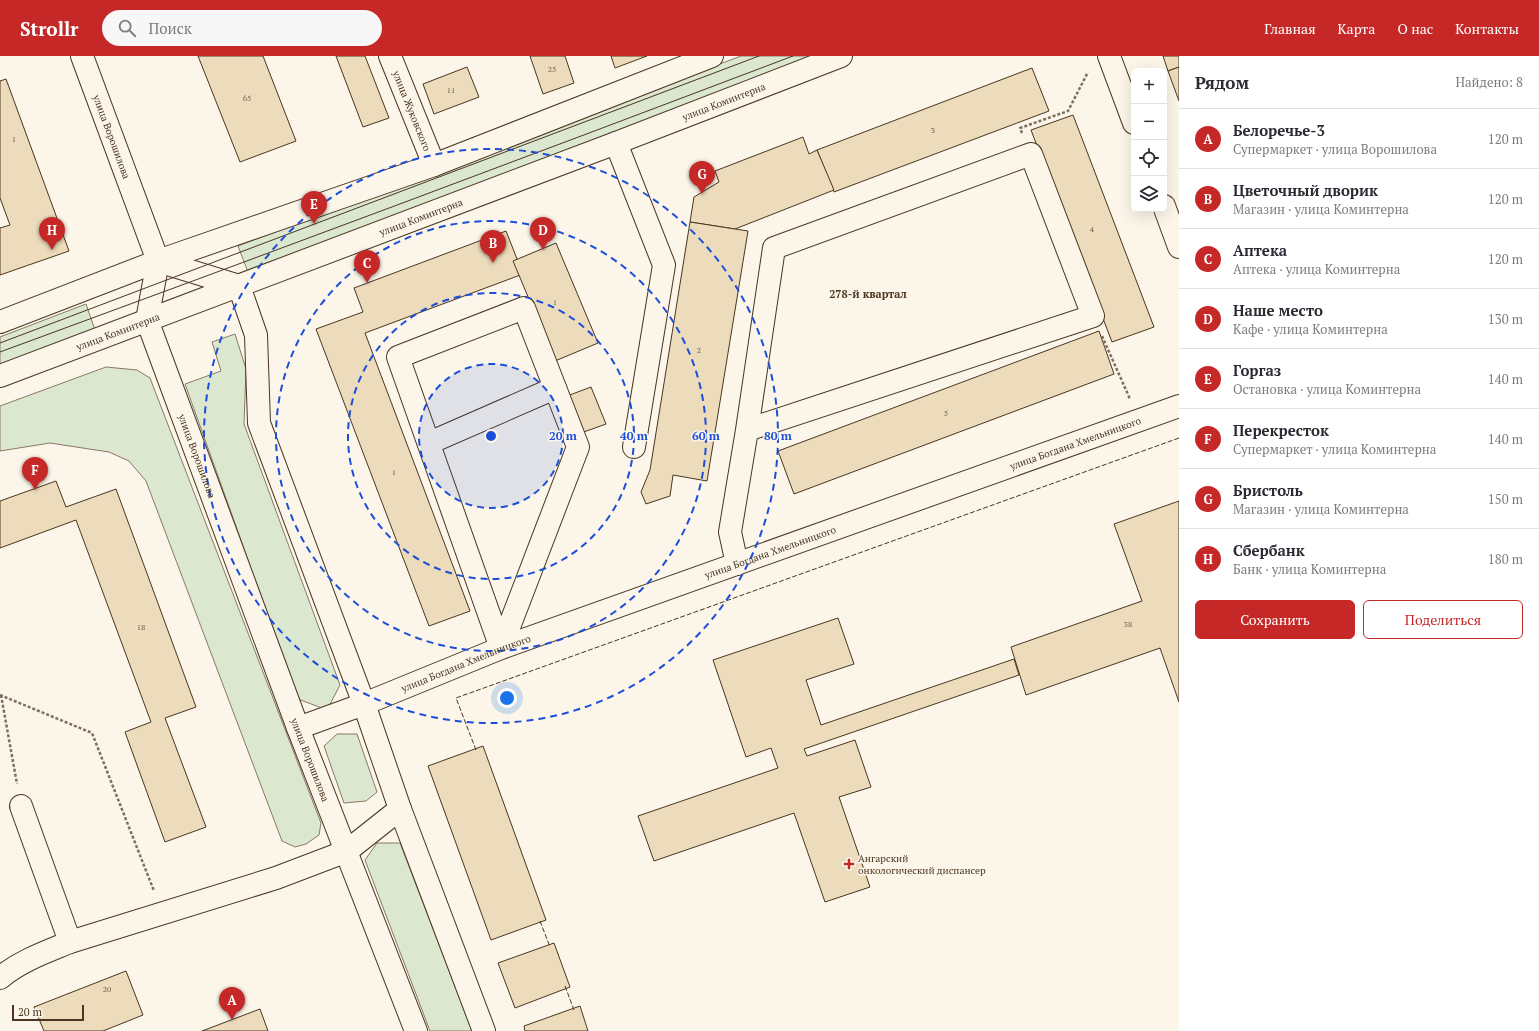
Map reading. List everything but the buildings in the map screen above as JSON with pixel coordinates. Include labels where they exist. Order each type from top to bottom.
[{"type":"street","name":"улица Ворошилова","points":[[82,56],[158,261]]},
{"type":"street","name":"улица Жуковского","points":[[390,56],[434,165]]},
{"type":"street","points":[[0,322],[158,261],[434,165],[712,56]]},
{"type":"street","name":"улица Коминтерна","points":[[0,376],[616,143],[841,56]]},
{"type":"street","points":[[1109,56],[1131,115]]},
{"type":"street","points":[[616,143],[664,265],[634,447]]},
{"type":"street","points":[[737,564],[730,532],[774,248],[1031,154],[1093,316],[747,430]]},
{"type":"street","points":[[1166,212],[1179,247]]},
{"type":"street","points":[[158,261],[239,286],[256,335],[259,423],[364,704],[400,809],[484,1031]]},
{"type":"street","points":[[147,320],[158,261]]},
{"type":"street","points":[[524,308],[578,447],[501,648],[398,357],[524,308]]},
{"type":"street","name":"улица Ворошилова","points":[[147,320],[298,728],[416,1031]]},
{"type":"street","points":[[429,443],[554,388]]},
{"type":"street","name":"улица Богдана Хмельницкого","points":[[298,728],[364,704],[501,648],[1179,406]]},
{"type":"street","points":[[21,806],[70,942]]},
{"type":"street","points":[[0,978],[10,970],[39,954],[70,942],[276,878],[347,851],[400,809]]},
{"type":"path","points":[[1031,154],[1020,128],[1068,111],[1088,72]]},
{"type":"path","points":[[1093,316],[1133,406]]},
{"type":"path","points":[[1,695],[21,806]]},
{"type":"path","points":[[1,695],[92,733],[155,892]]},
{"type":"green space","points":[[741,56],[819,56],[248,272],[238,246]]},
{"type":"green space","points":[[86,304],[95,330],[0,366],[0,337]]},
{"type":"green space","points":[[235,334],[246,369],[244,424],[340,685],[327,710],[298,699],[185,384],[221,371],[212,342]]},
{"type":"green space","points":[[106,367],[137,370],[150,378],[321,823],[319,835],[306,844],[295,847],[282,841],[146,481],[129,461],[109,452],[50,443],[0,451],[0,406]]},
{"type":"green space","points":[[337,734],[357,734],[377,792],[366,801],[344,803],[324,746]]},
{"type":"green space","points":[[377,843],[400,843],[472,1031],[430,1031],[365,860]]},
{"type":"tram line","points":[[0,343],[759,56]]},
{"type":"tram line","points":[[0,352],[793,56]]},
{"type":"fence","points":[[476,750],[456,698],[1179,438]]},
{"type":"fence","points":[[540,921],[550,947]]},
{"type":"fence","points":[[565,986],[574,1010]]},
{"type":"place","name":"Бристоль","points":[[702,194]]},
{"type":"place","name":"Горгаз","points":[[314,224]]},
{"type":"place","name":"Сбербанк","points":[[52,250]]},
{"type":"place","name":"Наше место","points":[[543,250]]},
{"type":"place","name":"Цветочный дворик","points":[[493,263]]},
{"type":"place","name":"Аптека","points":[[367,283]]},
{"type":"place","name":"Перекресток","points":[[35,490]]},
{"type":"place","name":"Ангарский онкологический диспансер","points":[[849,864]]},
{"type":"place","name":"Белоречье-3","points":[[232,1020]]},
{"type":"district","name":"278-й квартал","points":[[868,294]]}]
